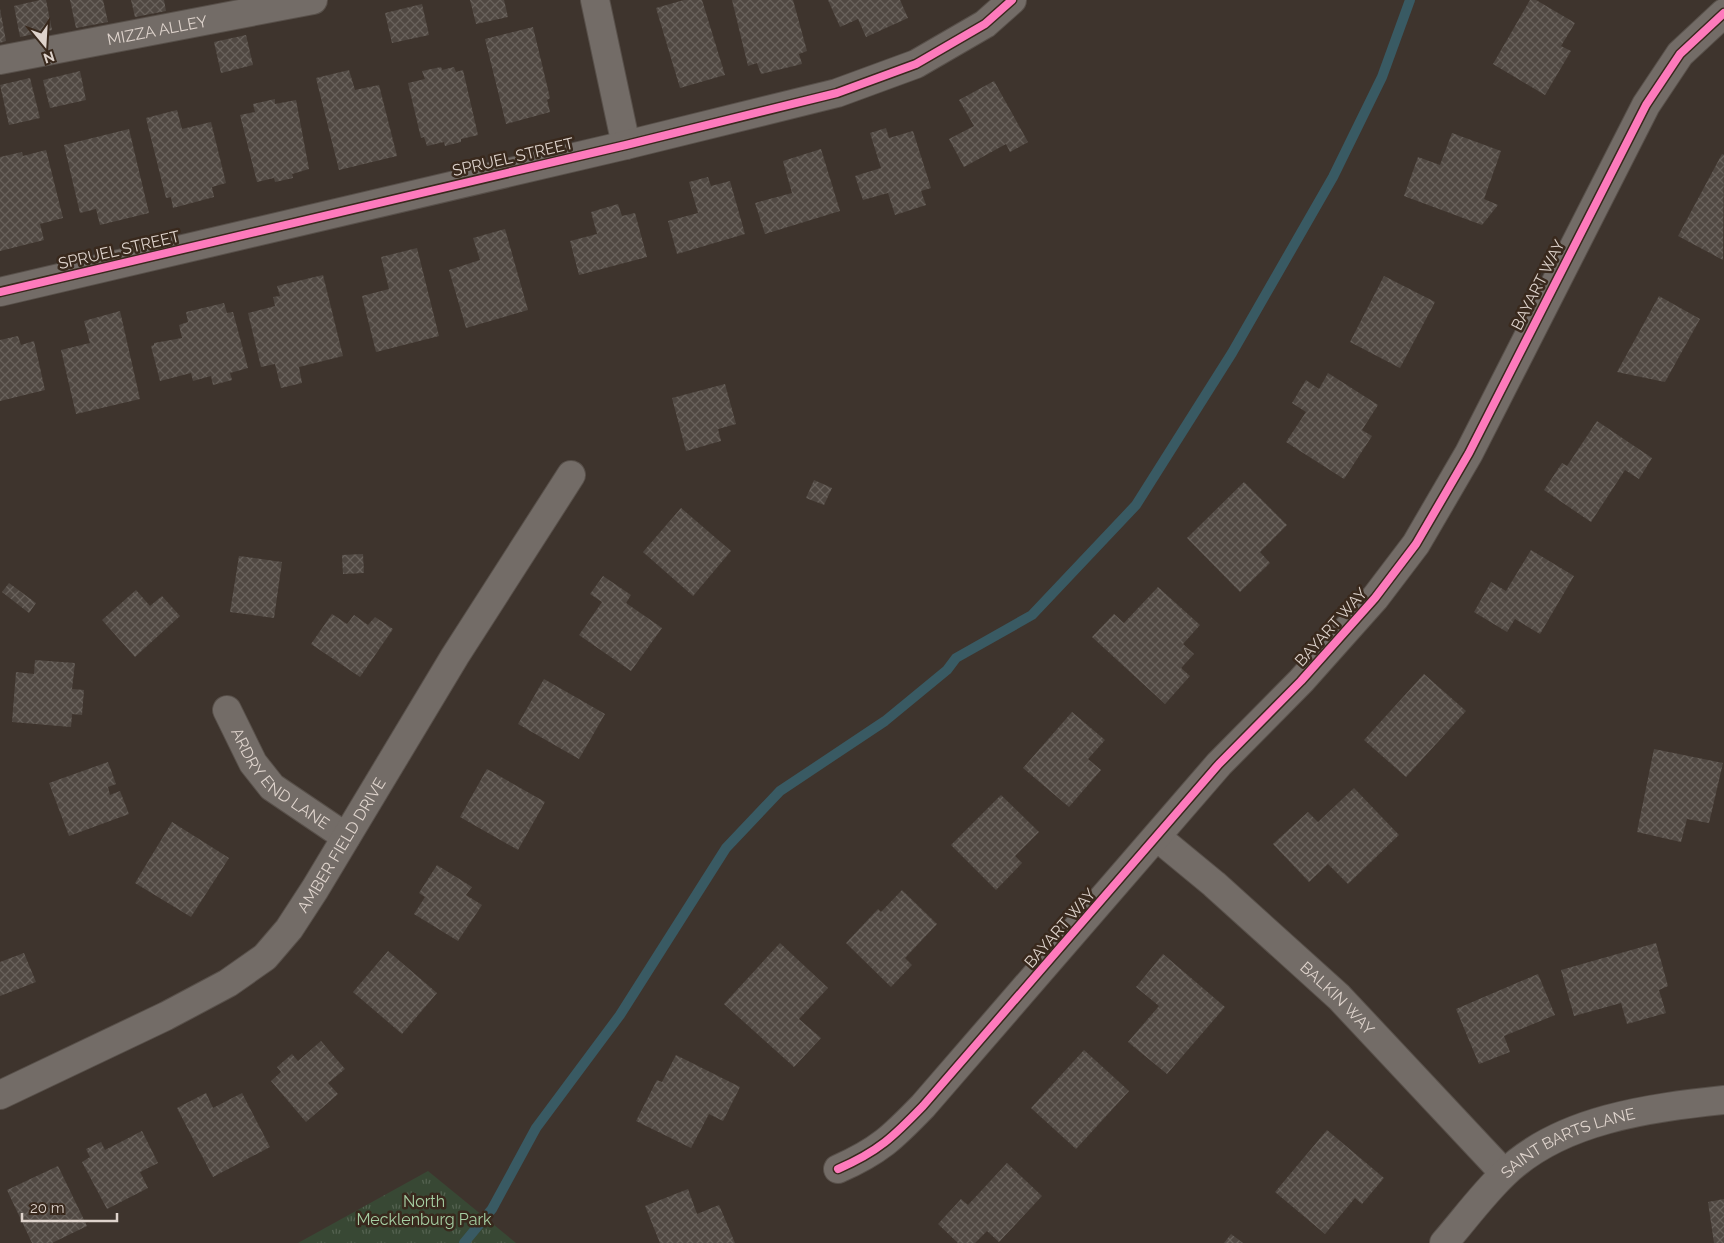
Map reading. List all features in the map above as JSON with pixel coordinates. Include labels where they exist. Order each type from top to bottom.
[{"type":"street","name":"MIZZA ALLEY","points":[[0,60],[313,0]]},
{"type":"street","points":[[595,0],[626,145]]},
{"type":"street","name":"SPRUEL STREET","points":[[0,292],[626,145],[837,93],[916,64],[985,24],[1012,0]]},
{"type":"street","name":"BAYART WAY","points":[[838,1169],[867,1156],[889,1141],[923,1106],[1219,764],[1301,681],[1375,598],[1416,544],[1469,453],[1646,105],[1680,54],[1724,13]]},
{"type":"street","name":"AMBER FIELD DRIVE","points":[[0,1096],[166,1016],[228,983],[265,957],[289,929],[455,656],[571,476]]},
{"type":"street","name":"ARDRY END LANE","points":[[227,710],[253,763],[272,787],[346,837]]},
{"type":"street","name":"BALKIN WAY","points":[[1157,837],[1214,884],[1339,997],[1504,1173]]},
{"type":"street","name":"SAINT BARTS LANE","points":[[1444,1243],[1504,1173],[1537,1149],[1586,1126],[1619,1115],[1724,1100]]},
{"type":"green space","name":"North Mecklenburg Park","points":[[428,1171],[516,1243],[298,1243]]},
{"type":"building","points":[[46,0],[52,30],[20,37],[14,6]]},
{"type":"building","points":[[70,0],[103,0],[108,22],[76,28]]},
{"type":"building","points":[[131,0],[164,0],[166,11],[135,17]]},
{"type":"building","points":[[470,0],[504,0],[508,17],[476,24]]},
{"type":"building","points":[[684,0],[702,0],[725,75],[680,88],[656,8]]},
{"type":"building","points":[[732,0],[793,0],[807,51],[799,54],[802,64],[761,74],[757,63],[748,66]]},
{"type":"building","points":[[828,0],[900,0],[908,18],[866,37],[858,19],[840,27]]},
{"type":"building","points":[[1530,0],[1536,0],[1575,23],[1561,46],[1571,51],[1545,95],[1493,64]]},
{"type":"building","points":[[422,4],[429,35],[392,43],[385,13]]},
{"type":"building","points":[[0,9],[6,41],[0,43]]},
{"type":"building","points":[[533,27],[550,98],[547,100],[550,112],[506,124],[485,39]]},
{"type":"building","points":[[246,35],[253,65],[221,73],[214,42]]},
{"type":"building","points":[[441,67],[442,70],[454,67],[456,72],[463,70],[478,135],[461,139],[461,142],[445,146],[444,142],[427,146],[424,137],[421,138],[408,83],[425,79],[422,71]]},
{"type":"building","points":[[349,70],[355,90],[379,85],[397,156],[339,170],[316,78]]},
{"type":"building","points":[[80,71],[86,100],[50,108],[43,80]]},
{"type":"building","points":[[30,78],[40,118],[9,125],[0,85]]},
{"type":"building","points":[[994,81],[1028,142],[1010,152],[1006,144],[964,167],[949,139],[974,126],[959,100]]},
{"type":"building","points":[[275,99],[275,104],[296,100],[309,169],[292,174],[293,178],[275,182],[274,178],[257,182],[240,115],[255,112],[253,104]]},
{"type":"building","points":[[177,110],[182,129],[211,122],[226,183],[212,187],[214,197],[173,208],[171,197],[166,198],[146,118]]},
{"type":"building","points":[[886,128],[889,138],[913,131],[931,188],[921,191],[926,205],[895,215],[888,193],[863,200],[855,176],[881,168],[870,133]]},
{"type":"building","points":[[129,129],[149,213],[100,225],[96,209],[80,213],[64,145]]},
{"type":"building","points":[[1452,133],[1501,151],[1484,199],[1498,205],[1482,225],[1404,196],[1418,157],[1440,165]]},
{"type":"building","points":[[821,149],[840,211],[765,234],[755,203],[792,193],[783,161]]},
{"type":"building","points":[[46,150],[63,218],[40,224],[44,240],[0,251],[0,157],[22,152],[23,156]]},
{"type":"building","points":[[1722,154],[1724,155],[1723,260],[1678,236]]},
{"type":"building","points":[[708,177],[711,186],[730,181],[745,234],[677,254],[668,221],[698,213],[689,182]]},
{"type":"building","points":[[618,204],[622,216],[635,213],[647,257],[579,275],[570,241],[597,234],[591,212]]},
{"type":"building","points":[[505,229],[528,310],[466,328],[449,270],[480,260],[473,238]]},
{"type":"building","points":[[417,248],[439,336],[376,352],[362,296],[389,289],[381,257]]},
{"type":"building","points":[[323,275],[343,356],[299,367],[302,383],[281,388],[275,364],[261,367],[248,313],[275,306],[273,297],[280,296],[277,286]]},
{"type":"building","points":[[1384,276],[1435,302],[1400,368],[1350,342]]},
{"type":"building","points":[[1659,296],[1700,319],[1665,382],[1617,372]]},
{"type":"building","points":[[224,303],[227,313],[233,312],[248,368],[230,373],[232,380],[213,385],[211,376],[193,381],[191,373],[160,381],[151,346],[154,343],[182,338],[179,325],[188,322],[186,312]]},
{"type":"building","points":[[120,311],[140,399],[76,414],[61,350],[90,343],[84,321]]},
{"type":"building","points":[[18,336],[21,345],[34,341],[45,390],[0,401],[0,340]]},
{"type":"building","points":[[1328,373],[1378,405],[1362,430],[1372,436],[1344,479],[1286,442],[1306,412],[1292,403],[1306,380],[1319,389]]},
{"type":"building","points":[[725,384],[736,424],[718,429],[721,441],[686,451],[672,398]]},
{"type":"building","points":[[1597,421],[1652,458],[1639,479],[1625,470],[1591,522],[1544,490],[1562,463],[1567,466]]},
{"type":"building","points":[[814,480],[832,488],[824,505],[806,498]]},
{"type":"building","points":[[1244,482],[1287,525],[1260,552],[1270,563],[1240,592],[1187,538]]},
{"type":"building","points":[[681,508],[731,551],[693,596],[643,552]]},
{"type":"building","points":[[1531,550],[1574,576],[1540,634],[1515,619],[1507,632],[1474,612],[1491,582],[1506,591]]},
{"type":"building","points":[[363,554],[364,573],[343,574],[342,555]]},
{"type":"building","points":[[239,556],[282,562],[274,618],[230,612]]},
{"type":"building","points":[[603,576],[631,595],[626,603],[662,628],[631,671],[579,635],[602,602],[590,594]]},
{"type":"building","points":[[9,583],[36,603],[29,613],[2,592]]},
{"type":"building","points":[[1158,587],[1200,625],[1183,644],[1194,654],[1181,668],[1190,676],[1165,704],[1092,637],[1114,614],[1124,623]]},
{"type":"building","points":[[136,590],[150,606],[162,596],[180,616],[135,657],[102,620]]},
{"type":"building","points":[[332,614],[347,624],[354,615],[368,625],[375,617],[393,629],[360,677],[311,644]]},
{"type":"building","points":[[35,660],[75,663],[72,689],[84,690],[82,715],[72,714],[71,727],[12,722],[16,672],[34,674]]},
{"type":"building","points":[[1424,674],[1466,711],[1406,777],[1364,740]]},
{"type":"building","points":[[544,679],[605,714],[579,759],[518,724]]},
{"type":"building","points":[[1072,712],[1105,740],[1088,759],[1101,770],[1069,807],[1023,768]]},
{"type":"building","points":[[1654,749],[1723,763],[1709,823],[1687,819],[1681,842],[1637,832]]},
{"type":"building","points":[[108,762],[116,784],[108,787],[110,795],[120,791],[129,814],[69,836],[49,783]]},
{"type":"building","points":[[487,769],[545,802],[518,850],[460,817]]},
{"type":"building","points":[[1354,788],[1399,835],[1348,884],[1328,864],[1309,882],[1273,844],[1308,812],[1318,822]]},
{"type":"building","points":[[1001,795],[1039,832],[1015,856],[1022,863],[996,890],[951,845]]},
{"type":"building","points":[[172,822],[229,858],[191,917],[135,883]]},
{"type":"building","points":[[437,865],[472,887],[466,895],[482,905],[458,941],[414,914],[425,897],[419,893]]},
{"type":"building","points":[[902,890],[937,924],[905,958],[912,965],[891,987],[846,943],[878,909],[881,912]]},
{"type":"building","points":[[780,943],[828,988],[799,1019],[821,1038],[794,1067],[724,1004]]},
{"type":"building","points":[[1656,943],[1668,986],[1659,990],[1666,1013],[1627,1024],[1621,1003],[1574,1016],[1561,970]]},
{"type":"building","points":[[388,951],[437,993],[402,1034],[353,992]]},
{"type":"building","points":[[24,953],[36,982],[0,996],[0,962]]},
{"type":"building","points":[[1163,954],[1225,1007],[1167,1074],[1128,1042],[1159,1006],[1136,987]]},
{"type":"building","points":[[1538,974],[1555,1015],[1504,1036],[1510,1052],[1479,1064],[1456,1009]]},
{"type":"building","points":[[321,1041],[345,1069],[328,1083],[338,1094],[306,1122],[271,1081],[281,1072],[277,1067],[292,1054],[298,1061]]},
{"type":"building","points":[[1084,1050],[1129,1091],[1076,1149],[1031,1108]]},
{"type":"building","points":[[676,1055],[740,1087],[723,1121],[709,1114],[691,1148],[636,1121],[657,1080],[662,1082]]},
{"type":"building","points":[[206,1093],[213,1108],[242,1093],[270,1147],[213,1177],[177,1108]]},
{"type":"building","points":[[1327,1130],[1384,1178],[1362,1204],[1355,1198],[1325,1234],[1275,1192]]},
{"type":"building","points":[[142,1131],[158,1163],[140,1172],[148,1188],[107,1209],[82,1162],[90,1157],[86,1149],[101,1142],[105,1150]]},
{"type":"building","points":[[1007,1163],[1042,1196],[999,1242],[987,1231],[975,1243],[958,1243],[938,1224],[961,1199],[968,1205]]},
{"type":"building","points":[[58,1166],[87,1226],[52,1243],[32,1243],[7,1190]]},
{"type":"building","points":[[688,1189],[697,1214],[719,1205],[735,1243],[660,1243],[645,1206]]},
{"type":"building","points":[[1724,1199],[1724,1243],[1714,1243],[1708,1202]]},
{"type":"building","points":[[1231,1234],[1243,1243],[1224,1243]]},
{"type":"waterway","points":[[464,1243],[492,1209],[536,1128],[620,1015],[726,848],[780,791],[885,721],[947,670],[956,658],[1032,615],[1136,505],[1232,353],[1333,177],[1382,77],[1410,0]]},
{"type":"cycle path","points":[[0,292],[626,145],[837,93],[916,64],[985,24],[1012,0]]},
{"type":"cycle path","points":[[838,1169],[864,1156],[885,1142],[923,1106],[1219,764],[1301,681],[1375,598],[1416,544],[1469,453],[1646,105],[1680,54],[1724,13]]}]
